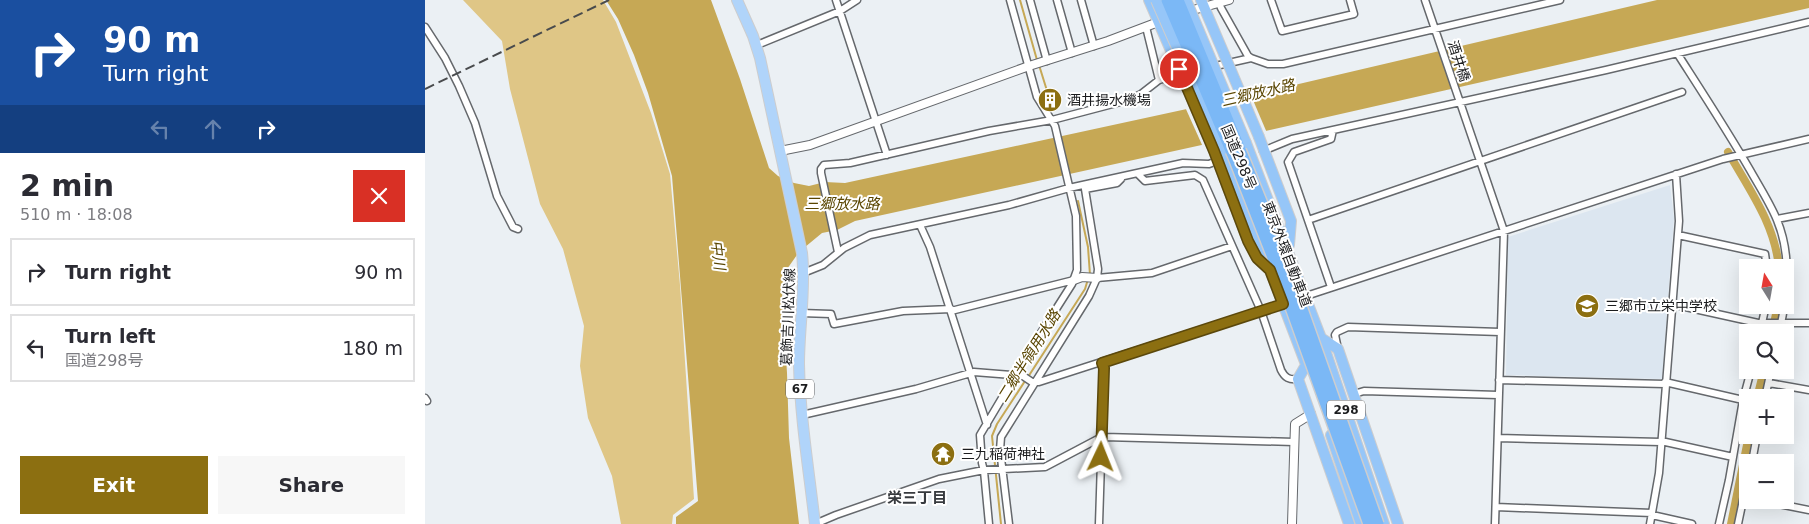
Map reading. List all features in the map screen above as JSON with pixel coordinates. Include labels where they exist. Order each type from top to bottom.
[{"type":"highway","name":"国道298号","points":[[1149,0],[1219,157]]},
{"type":"highway","name":"国道298号","points":[[1156,0],[1219,157],[1248,241],[1257,258],[1270,270],[1306,365],[1361,524]]},
{"type":"highway","name":"東京外環自動車道","points":[[1167,0],[1275,260],[1369,524]]},
{"type":"highway","name":"東京外環自動車道","points":[[1178,0],[1285,261],[1378,524]]},
{"type":"highway","name":"国道298号","points":[[1186,0],[1251,154],[1289,251],[1321,338],[1384,524]]},
{"type":"highway","name":"国道298号","points":[[1202,3],[1259,138],[1291,221],[1289,251]]},
{"type":"highway","points":[[1321,338],[1338,349]]},
{"type":"highway","name":"298","points":[[1338,349],[1399,524]]},
{"type":"highway","points":[[1299,379],[1306,365]]},
{"type":"highway","name":"298","points":[[1299,379],[1349,524]]},
{"type":"main road","name":"葛飾吉川松伏線","points":[[737,0],[757,45],[802,253],[804,271],[799,365],[802,415],[815,524]]},
{"type":"street","points":[[836,0],[887,154]]},
{"type":"street","points":[[757,45],[840,12],[857,0]]},
{"type":"street","points":[[989,524],[980,436],[1020,376],[1074,280],[1077,270],[1075,241],[1077,229],[1054,123],[1037,99],[1030,66],[1010,0]]},
{"type":"street","points":[[1030,0],[1045,61]]},
{"type":"street","points":[[1057,0],[1072,54]]},
{"type":"street","points":[[1081,0],[1093,46]]},
{"type":"street","points":[[780,151],[810,145],[1030,66],[1072,54],[1159,22],[1202,3],[1219,3],[1229,0]]},
{"type":"street","points":[[1271,0],[1282,31],[1354,14],[1349,0]]},
{"type":"street","name":"酒井橋","points":[[1425,0],[1503,231]]},
{"type":"street","points":[[838,252],[821,169],[824,165],[850,163],[989,131],[1054,123],[1134,98],[1159,80],[1169,76],[1251,58],[1268,64],[1283,64],[1436,33],[1560,0]]},
{"type":"street","points":[[1219,3],[1251,58]]},
{"type":"street","points":[[1251,154],[1284,141],[1809,22]]},
{"type":"street","points":[[425,27],[445,58],[459,86],[475,123],[497,196],[513,227],[518,229]]},
{"type":"street","points":[[1146,27],[1159,80]]},
{"type":"street","points":[[1677,53],[1741,154],[1777,220],[1786,262],[1788,284],[1782,323]]},
{"type":"street","points":[[1308,220],[1682,92]]},
{"type":"street","points":[[1331,288],[1288,162],[1293,152],[1331,139],[1333,130]]},
{"type":"street","points":[[802,415],[916,389],[975,372],[1020,376],[1034,382],[1102,363],[1723,158],[1809,139]]},
{"type":"street","points":[[804,271],[823,265],[838,252],[862,238],[1009,205],[1068,185],[1123,177],[1183,163],[1209,164],[1219,157]]},
{"type":"street","points":[[1138,174],[1145,181],[1195,175],[1203,180],[1261,311],[1284,376],[1292,380],[1299,379]]},
{"type":"street","points":[[1650,524],[1657,490],[1679,221],[1675,174]]},
{"type":"street","points":[[1009,524],[999,444],[1001,437],[1089,296],[1097,278],[1085,189],[1117,183],[1123,177]]},
{"type":"street","points":[[1777,220],[1809,212]]},
{"type":"street","points":[[920,225],[930,248],[951,310],[987,424]]},
{"type":"street","points":[[1495,524],[1503,231]]},
{"type":"street","points":[[1678,235],[1765,254],[1766,259]]},
{"type":"street","points":[[801,313],[831,314],[833,324],[903,311],[951,310],[1082,277],[1097,278],[1152,272],[1232,246]]},
{"type":"street","points":[[1672,304],[1763,323],[1809,323]]},
{"type":"street","points":[[1763,323],[1764,314]]},
{"type":"street","points":[[1338,349],[1335,335],[1347,327],[1500,332]]},
{"type":"street","points":[[1099,524],[1104,368],[1102,363]]},
{"type":"street","points":[[1767,389],[1770,379]]},
{"type":"street","points":[[1499,380],[1665,383],[1739,399]]},
{"type":"street","points":[[1769,383],[1809,390]]},
{"type":"street","points":[[1353,394],[1364,391],[1498,395]]},
{"type":"street","points":[[1292,524],[1295,424],[1311,414]]},
{"type":"street","points":[[1719,524],[1739,423]]},
{"type":"street","points":[[815,524],[939,479],[983,470],[1045,467],[1102,438],[1294,442]]},
{"type":"street","points":[[1498,438],[1661,442],[1733,457]]},
{"type":"street","points":[[1496,507],[1608,510],[1652,514],[1692,524]]},
{"type":"street","points":[[1794,507],[1809,510]]},
{"type":"street","points":[[1738,524],[1743,509]]},
{"type":"shaded area","points":[[463,0],[603,0],[616,22],[651,113],[670,174],[680,285],[694,499],[673,515],[672,524],[621,524],[612,476],[588,418],[580,366],[584,326],[563,249],[540,204],[510,89],[502,41]]},
{"type":"shaded area","name":"三郷市立栄中学校","points":[[1670,185],[1674,218],[1662,379],[1506,375],[1508,237]]},
{"type":"water","points":[[606,0],[711,0],[740,79],[769,168],[778,176],[794,183],[809,186],[825,182],[845,183],[1256,94],[1657,0],[1809,0],[1809,8],[1270,130],[855,221],[837,230],[822,233],[799,252],[785,272],[782,297],[789,438],[799,524],[676,524],[676,517],[698,501],[672,176],[648,93],[634,55],[618,19]]},
{"type":"pier","points":[[1250,93],[1267,133],[1203,147],[1185,107]]},
{"type":"waterway","name":"二郷半領用水路","points":[[1020,0],[1037,60]]},
{"type":"waterway","name":"二郷半領用水路","points":[[1039,65],[1048,94]]},
{"type":"waterway","points":[[1728,152],[1767,222],[1778,259]]},
{"type":"waterway","name":"二郷半領用水路","points":[[1078,201],[1088,247],[1090,275]]},
{"type":"waterway","name":"二郷半領用水路","points":[[1028,377],[1085,289],[1088,279]]},
{"type":"waterway","points":[[1774,324],[1776,314]]},
{"type":"waterway","points":[[1759,389],[1762,379]]},
{"type":"waterway","name":"二郷半領用水路","points":[[1001,524],[992,436],[997,424],[1025,381]]},
{"type":"waterway","points":[[1731,524],[1747,444]]},
{"type":"railway","points":[[425,89],[609,0]]},
{"type":"place","name":"酒井揚水機場","points":[[1050,100]]},
{"type":"place","name":"三郷市立栄中学校","points":[[1587,306]]},
{"type":"place","name":"三九稲荷神社","points":[[943,454]]},
{"type":"district","name":"栄三丁目","points":[[917,498]]},
{"type":"route","points":[[1101,457],[1104,368],[1102,363],[1283,304],[1270,270],[1257,258],[1248,241],[1214,151],[1179,69]]},
{"type":"water label","name":"三郷放水路","points":[[1258,93]]},
{"type":"water label","name":"三郷放水路","points":[[842,204]]},
{"type":"water label","name":"中川","points":[[718,255]]}]
